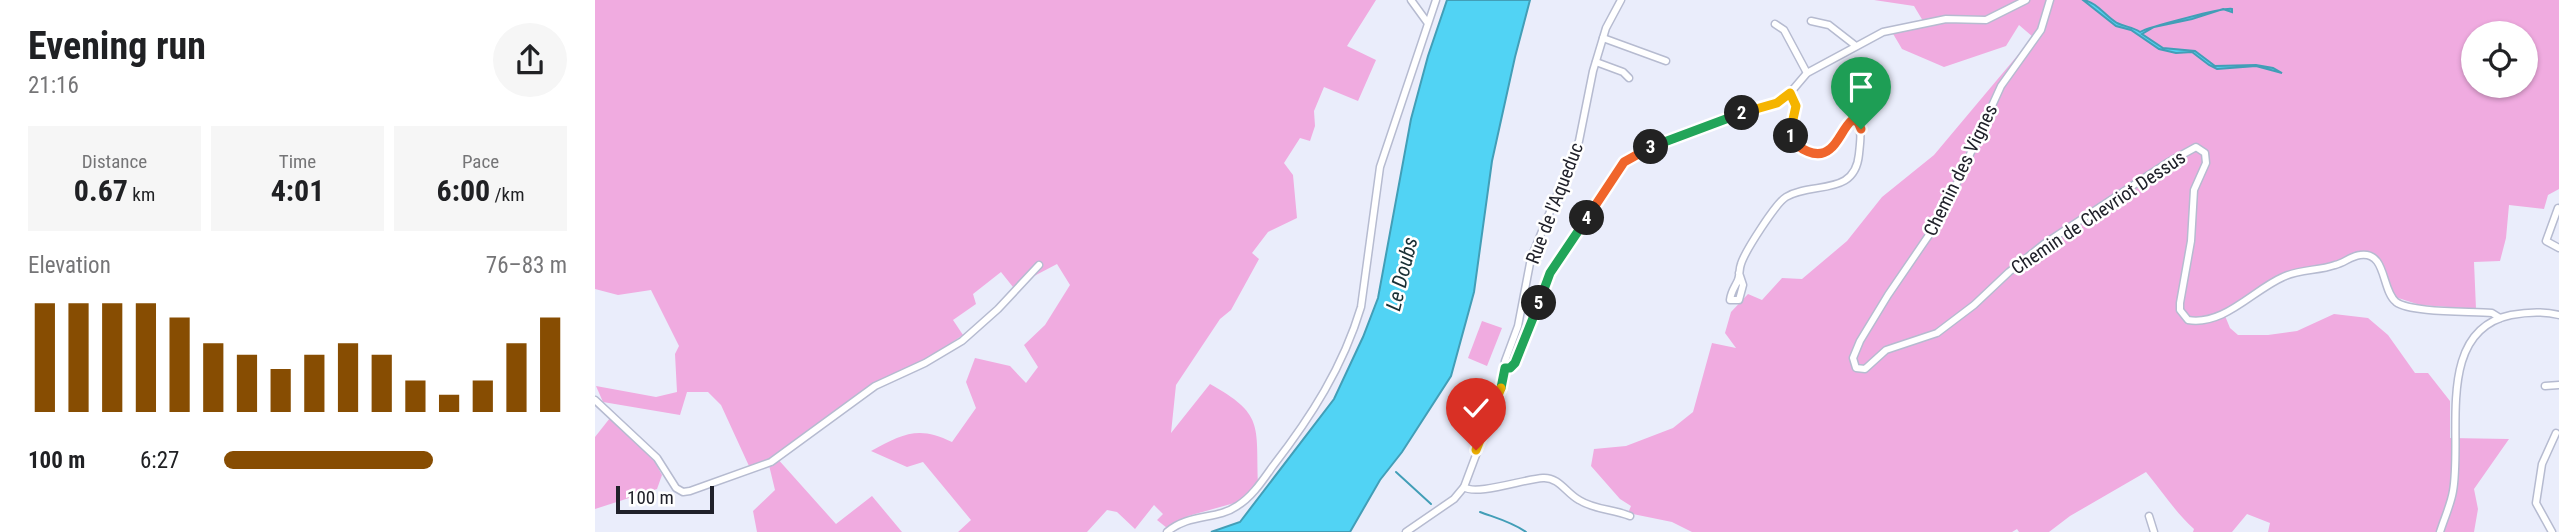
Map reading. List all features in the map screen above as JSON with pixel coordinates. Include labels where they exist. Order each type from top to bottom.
[{"type":"street","points":[[1411,0],[1427,22]]},
{"type":"street","points":[[1167,532],[1189,519],[1238,506],[1257,487],[1304,425],[1329,385],[1356,324],[1380,167],[1436,0]]},
{"type":"street","name":"Rue de l'Aqueduc","points":[[1464,487],[1503,383],[1518,326],[1531,258],[1579,141],[1603,38],[1610,18],[1621,0]]},
{"type":"street","points":[[1505,368],[1510,368],[1519,354],[1550,273],[1624,162],[1640,151],[1777,103],[1790,93],[1807,73],[1883,32],[1946,19],[1986,20],[2026,0]]},
{"type":"street","name":"Chemin des Vignes","points":[[1865,369],[1860,370],[1853,364],[1860,341],[1942,216],[2001,86],[2041,30],[2050,0]]},
{"type":"street","points":[[1811,21],[1829,25],[1856,46]]},
{"type":"street","points":[[1775,24],[1784,30],[1807,73]]},
{"type":"street","points":[[1603,38],[1666,61]]},
{"type":"street","points":[[1596,62],[1623,72],[1629,78]]},
{"type":"street","points":[[1739,273],[1746,253],[1776,205],[1784,198],[1812,188],[1840,183],[1851,177],[1858,162],[1861,129],[1858,122],[1852,120],[1830,150],[1811,153],[1800,149],[1791,135],[1796,106],[1790,93]]},
{"type":"street","name":"Chemin de Chevriot Dessus","points":[[1865,369],[1886,350],[1937,332],[1975,305],[2009,272],[2044,244],[2167,163],[2196,147],[2205,153],[2206,163],[2194,190],[2191,241],[2179,303],[2180,310],[2188,320],[2211,318],[2233,309],[2293,272],[2333,267],[2361,255],[2376,260],[2391,296],[2401,304],[2427,309],[2492,313],[2500,318]]},
{"type":"street","points":[[2558,208],[2546,241],[2559,248]]},
{"type":"street","points":[[595,400],[657,458],[676,488],[683,492],[690,491],[771,462],[875,386],[925,363],[966,338],[998,309],[1039,265]]},
{"type":"street","points":[[2440,532],[2453,490],[2455,400],[2465,353],[2485,326],[2500,318],[2535,312],[2559,315]]},
{"type":"street","points":[[2545,386],[2559,385]]},
{"type":"street","points":[[2552,532],[2536,503],[2542,464],[2556,433]]},
{"type":"street","points":[[1406,532],[1446,504],[1464,487],[1470,491],[1550,478],[1590,506],[1630,516]]},
{"type":"street","points":[[2149,516],[2154,532]]},
{"type":"shaded area","points":[[595,0],[1376,0],[1347,46],[1376,60],[1358,101],[1324,87],[1314,111],[1315,126],[1310,141],[1300,138],[1284,163],[1293,175],[1297,218],[1268,232],[1252,253],[1259,259],[1231,310],[1220,319],[1176,385],[1171,433],[1210,384],[1227,394],[1248,413],[1256,434],[1258,482],[1238,502],[1188,516],[1167,528],[1157,520],[1163,514],[1154,505],[1135,529],[1117,512],[1107,510],[1087,532],[958,532],[971,520],[923,462],[907,467],[871,451],[902,436],[920,433],[952,442],[976,408],[966,382],[975,358],[1010,366],[1026,383],[1038,367],[1024,345],[1045,325],[1070,285],[1057,264],[1013,287],[1001,272],[973,294],[976,304],[953,320],[963,335],[924,361],[877,382],[776,457],[836,524],[872,496],[902,532],[757,532],[753,511],[775,490],[768,461],[749,466],[721,405],[708,392],[687,392],[680,415],[603,402],[596,386],[656,397],[677,392],[675,354],[679,346],[651,290],[618,295],[595,289]]},
{"type":"shaded area","points":[[1874,0],[2559,0],[2559,189],[2548,195],[2544,209],[2509,205],[2506,238],[2500,261],[2474,262],[2476,309],[2420,305],[2395,297],[2383,264],[2374,254],[2361,253],[2332,264],[2289,272],[2223,311],[2230,328],[2238,335],[2297,331],[2334,314],[2368,318],[2388,335],[2415,373],[2428,373],[2450,401],[2450,438],[2509,439],[2474,489],[2478,509],[2474,532],[2268,532],[2270,523],[2247,514],[2232,532],[2193,532],[2194,529],[2146,472],[2070,516],[2049,532],[2019,532],[2017,529],[2012,532],[1692,532],[1672,522],[1628,513],[1631,506],[1620,499],[1591,466],[1594,449],[1626,446],[1673,428],[1693,412],[1712,343],[1736,348],[1725,333],[1731,312],[1748,294],[1762,300],[1782,278],[1802,279],[1847,241],[1882,197],[1934,155],[2033,37],[2019,25],[2006,46],[1944,67],[1902,49],[1892,32],[1923,21],[1914,6]]},
{"type":"shaded area","points":[[1482,321],[1502,328],[1487,366],[1468,358]]},
{"type":"shaded area","points":[[610,418],[651,455],[662,475],[657,489],[595,509],[595,437]]},
{"type":"water","name":"Le Doubs","points":[[1447,0],[1530,0],[1492,161],[1474,292],[1451,376],[1402,452],[1380,480],[1350,532],[1211,532],[1240,522],[1334,399],[1363,337],[1378,298],[1411,119]]},
{"type":"water","points":[[2083,0],[2093,3],[2117,23],[2140,32],[2146,29],[2171,22],[2218,11],[2154,27],[2142,34],[2163,48],[2195,51],[2215,66],[2256,65],[2273,68],[2282,73],[2256,66],[2217,69],[2192,52],[2176,53],[2159,49],[2131,30],[2116,26]]},
{"type":"waterway","points":[[1396,472],[1431,504]]},
{"type":"waterway","points":[[1480,512],[1526,532]]},
{"type":"route","points":[[1476,450],[1503,383],[1505,368],[1510,368],[1515,363],[1550,273],[1624,162],[1640,151],[1777,103],[1790,93],[1796,106],[1791,135],[1800,149],[1811,153],[1830,150],[1852,120],[1858,122],[1861,129]]}]
